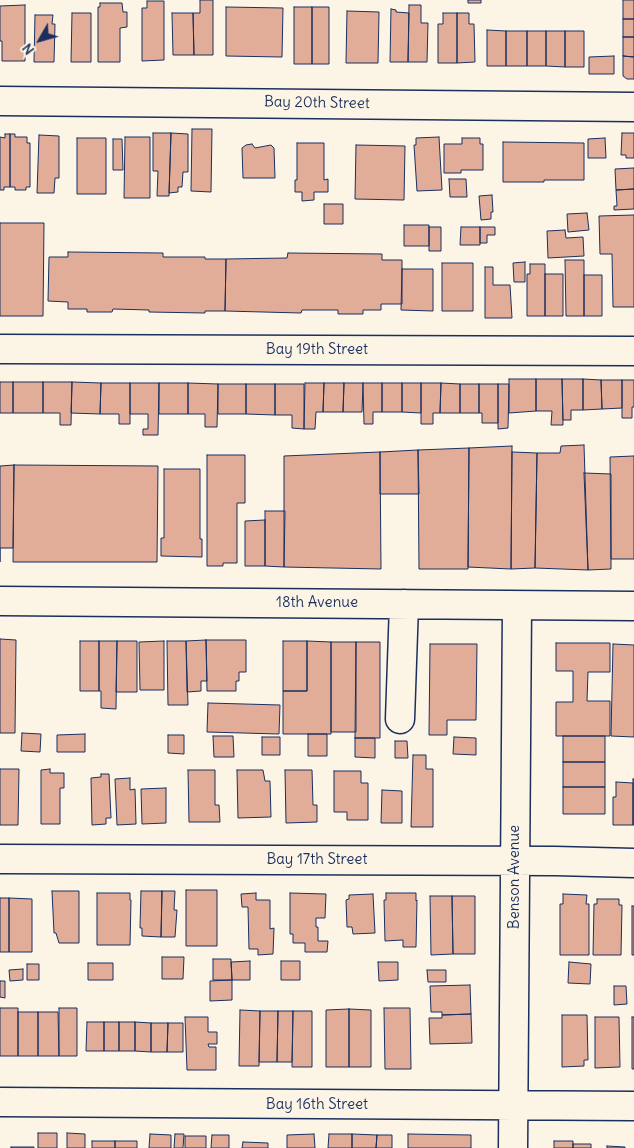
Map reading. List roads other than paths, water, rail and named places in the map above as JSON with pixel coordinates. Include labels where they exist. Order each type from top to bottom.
[{"type":"street","name":"Bay 20th Street","points":[[0,101],[634,107]]},
{"type":"street","name":"Bay 19th Street","points":[[0,349],[634,351]]},
{"type":"street","name":"18th Avenue","points":[[0,601],[634,606]]},
{"type":"street","points":[[400,719],[404,604]]},
{"type":"street","name":"Benson Avenue","points":[[513,1148],[517,606]]},
{"type":"street","name":"Bay 17th Street","points":[[0,859],[515,860],[634,863]]},
{"type":"street","name":"Bay 16th Street","points":[[0,1102],[634,1106]]}]
